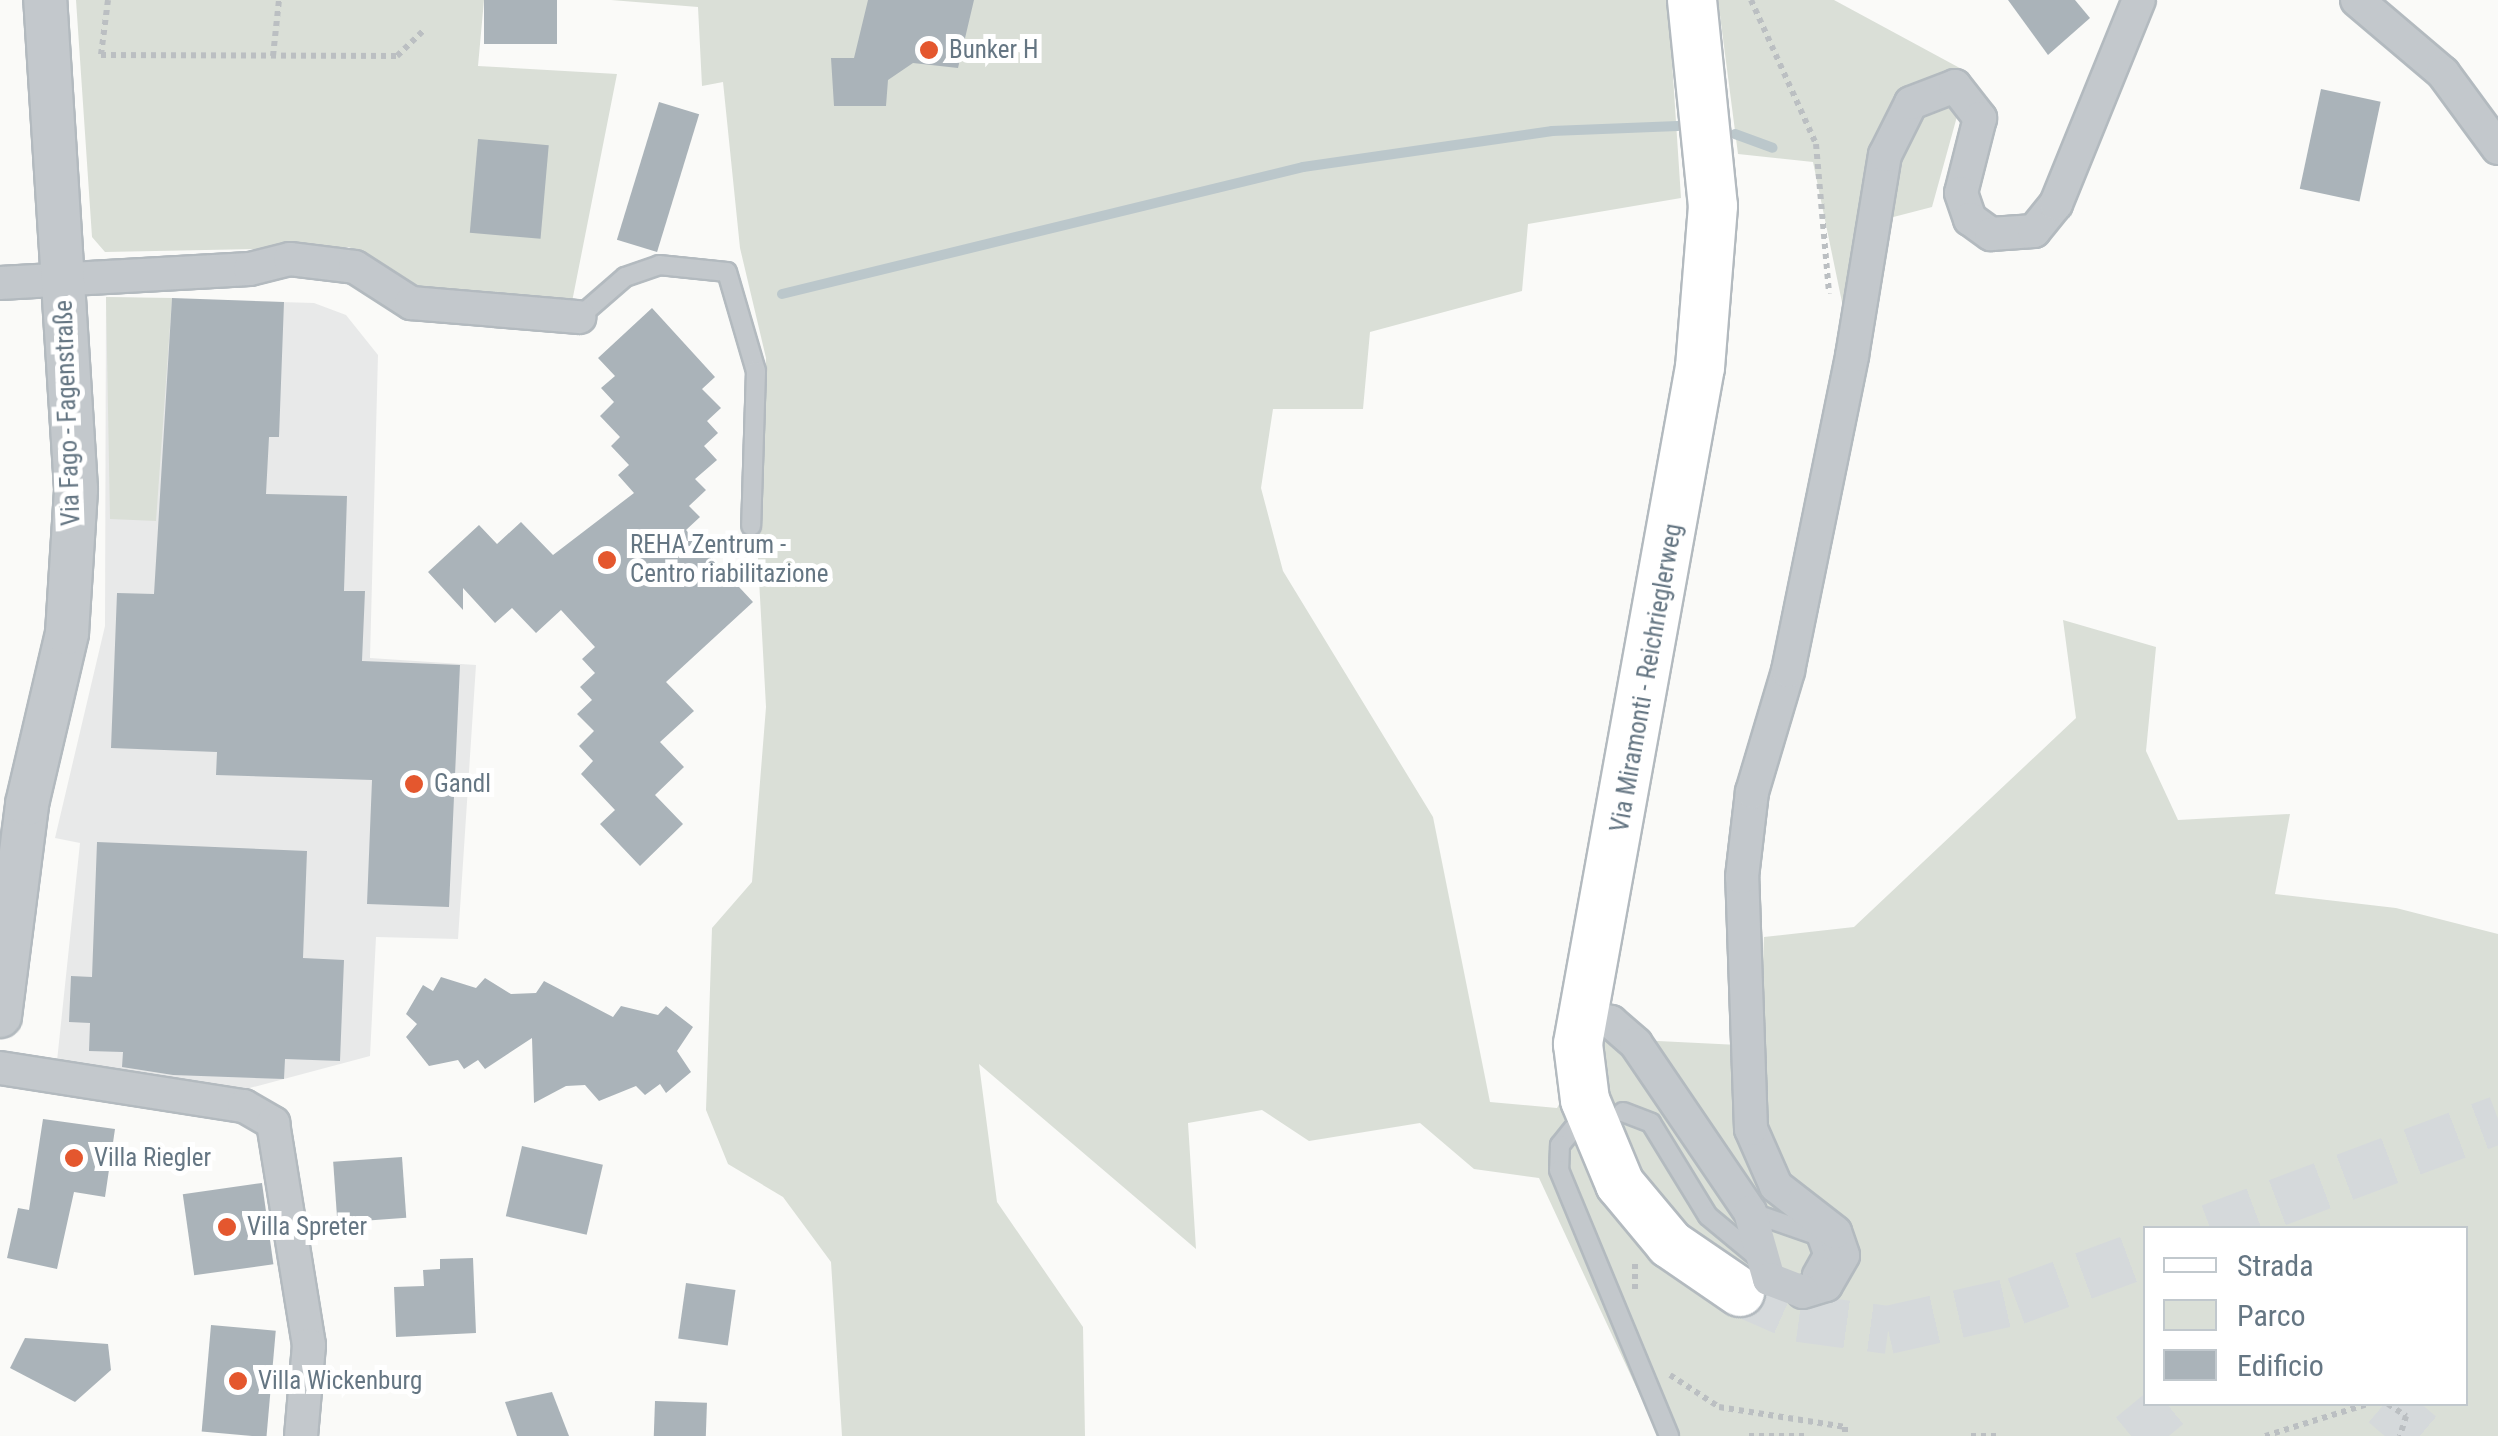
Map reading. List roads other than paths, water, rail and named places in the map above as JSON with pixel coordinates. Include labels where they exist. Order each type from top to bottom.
[{"type":"main road","name":"Via Miramonti - Reichrieglerweg","points":[[1692,0],[1712,206],[1700,367],[1582,1015],[1585,1100],[1620,1184],[1670,1244],[1740,1292]]},
{"type":"street","name":"Via Fago - Fagenstraße","points":[[0,1016],[28,804],[67,632],[76,488],[45,0]]},
{"type":"street","points":[[1582,1015],[1610,1022],[1636,1044],[1750,1212],[1769,1279],[1803,1292],[1826,1285],[1843,1255],[1835,1232],[1776,1186],[1751,1129],[1742,877],[1752,792],[1788,672],[1852,356],[1885,155],[1911,103],[1954,86],[1980,118],[1961,193],[1970,220],[1991,234],[2034,230],[2056,204],[2139,0]]},
{"type":"street","points":[[2357,0],[2443,73],[2498,148]]},
{"type":"street","name":"Via Fago - Fagenstraße","points":[[62,284],[290,259],[355,268],[411,303],[579,316]]},
{"type":"street","points":[[0,284],[62,284]]},
{"type":"street","points":[[0,1068],[244,1106],[273,1123],[309,1345],[300,1436]]},
{"type":"lane","points":[[579,316],[626,277],[659,265],[727,272],[756,371],[751,526]]},
{"type":"lane","points":[[1623,1112],[1651,1123],[1731,1239],[1790,1276],[1817,1270],[1816,1236],[1750,1212]]},
{"type":"lane","points":[[1573,1129],[1560,1145],[1560,1170],[1669,1436]]},
{"type":"waterway","points":[[782,294],[1303,167],[1552,131],[1678,126]]},
{"type":"waterway","points":[[1735,134],[1773,148]]},
{"type":"tunnel","points":[[2215,1226],[2498,1120]]},
{"type":"tunnel","points":[[1740,1292],[1799,1318],[1888,1330],[2016,1301],[2143,1254]]},
{"type":"tunnel","points":[[2131,1436],[2168,1406]]},
{"type":"tunnel","points":[[2386,1406],[2422,1436]]},
{"type":"place","name":"Bunker H","points":[[929,50]]},
{"type":"place","name":"REHA Zentrum - Centro riabilitazione","points":[[607,560]]},
{"type":"place","name":"Gandl","points":[[414,784]]},
{"type":"place","name":"Villa Riegler","points":[[74,1158]]},
{"type":"place","name":"Villa Spreter","points":[[227,1227]]},
{"type":"place","name":"Villa Wickenburg","points":[[238,1381]]}]
